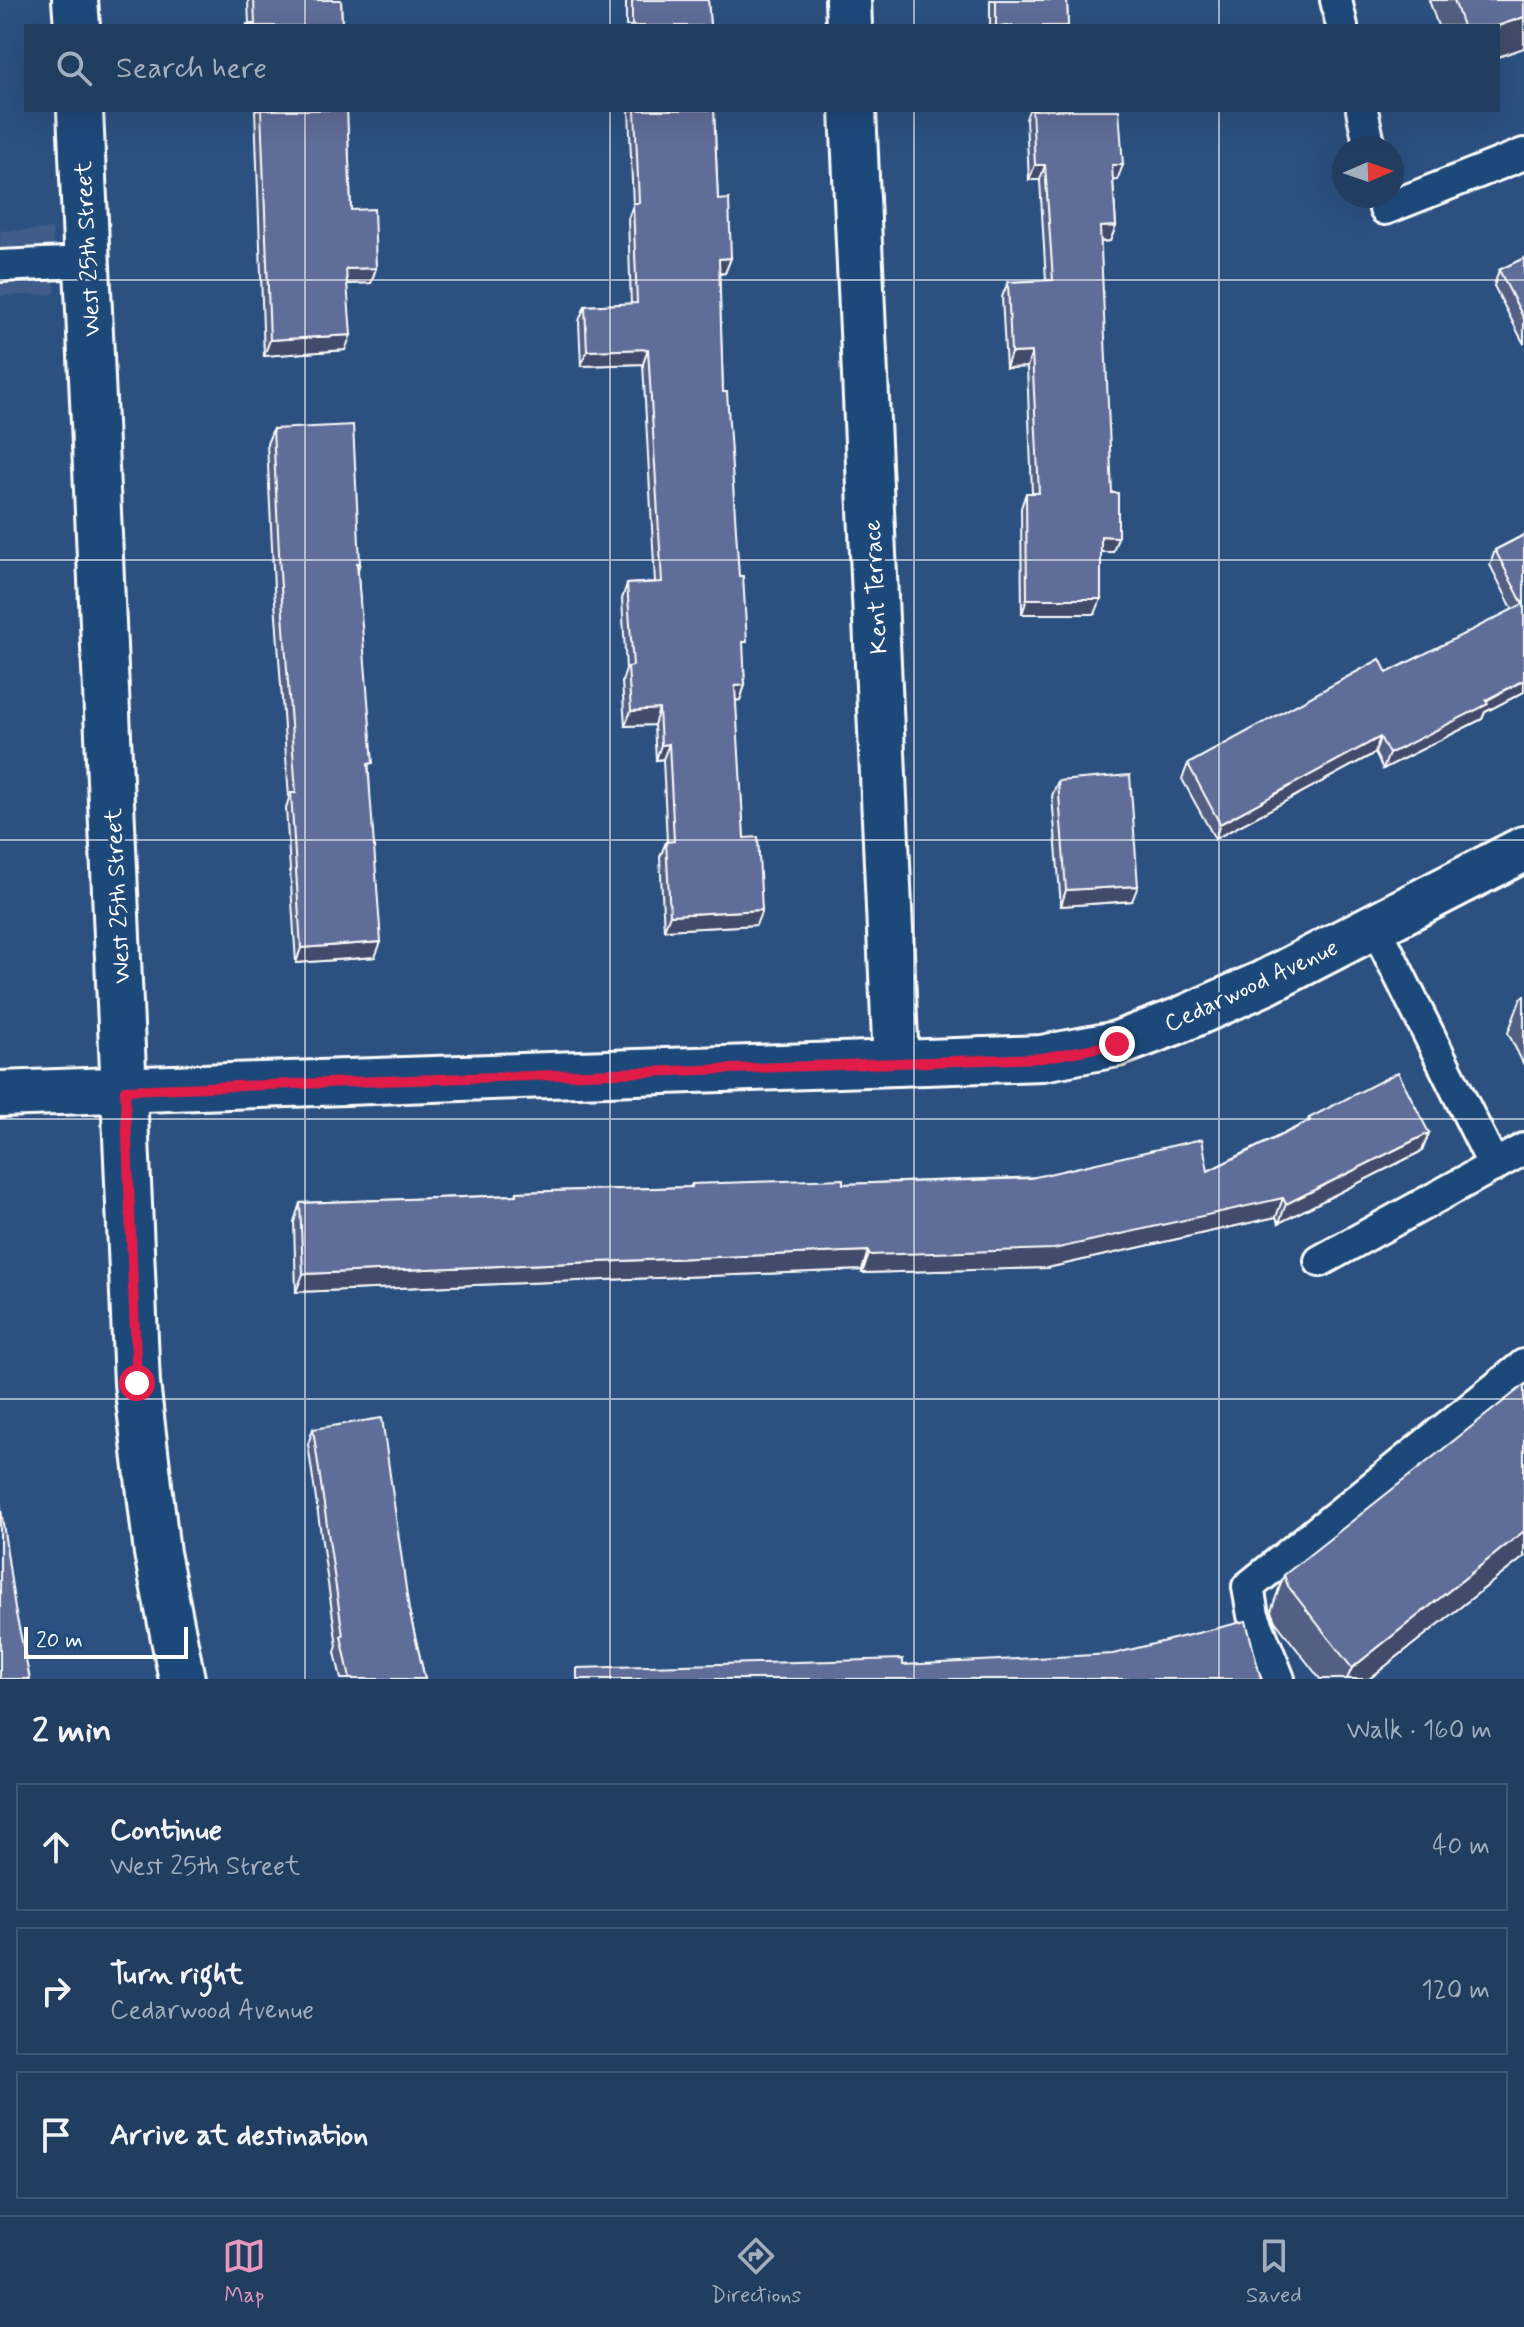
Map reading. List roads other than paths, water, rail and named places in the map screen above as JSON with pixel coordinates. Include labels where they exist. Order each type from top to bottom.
[{"type":"street","points":[[75,0],[77,24]]},
{"type":"street","points":[[848,0],[849,24]]},
{"type":"street","name":"West 25th Street","points":[[80,112],[137,1383],[157,1553],[182,1679]]},
{"type":"street","name":"Kent Terrace","points":[[853,112],[896,1063]]},
{"type":"street","name":"Cedarwood Avenue","points":[[0,1094],[1042,1058],[1117,1044],[1178,1021],[1264,983],[1524,849]]},
{"type":"lane","points":[[1336,0],[1342,24]]},
{"type":"lane","points":[[1362,112],[1367,136]]},
{"type":"lane","points":[[1404,201],[1524,154]]},
{"type":"lane","points":[[0,266],[87,262]]},
{"type":"lane","points":[[1375,926],[1494,1166]]},
{"type":"lane","points":[[1320,1261],[1524,1149]]},
{"type":"lane","points":[[1279,1679],[1253,1615],[1248,1587],[1524,1365]]}]
